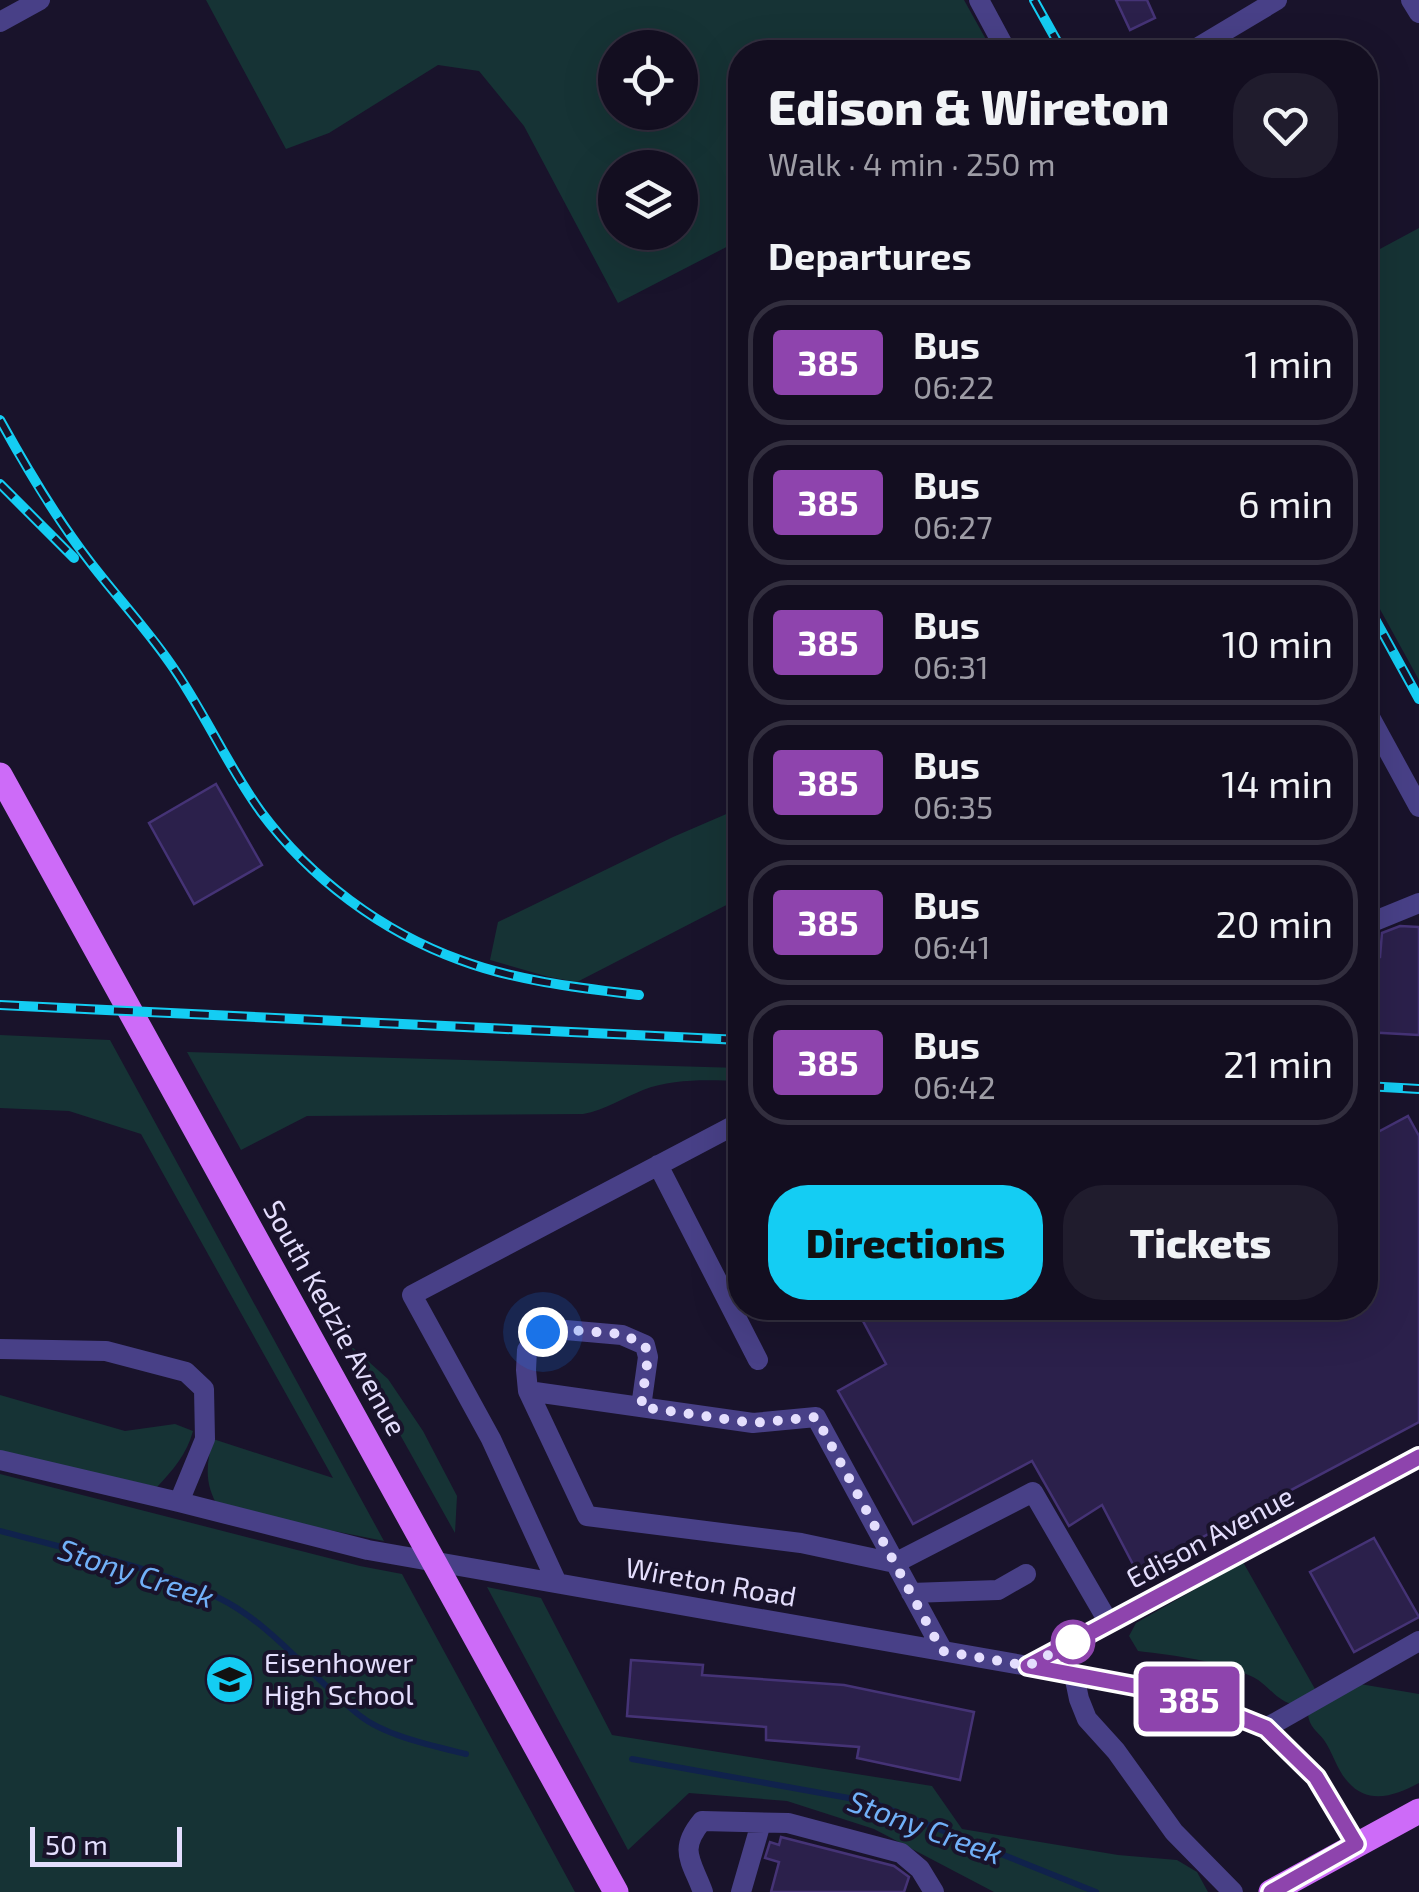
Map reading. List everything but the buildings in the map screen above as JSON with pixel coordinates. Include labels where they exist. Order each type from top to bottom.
[{"type":"main road","name":"South Kedzie Avenue","points":[[0,774],[616,1892]]},
{"type":"main road","points":[[1270,1892],[1419,1811]]},
{"type":"street","points":[[0,22],[40,0]]},
{"type":"street","points":[[978,0],[1000,40]]},
{"type":"street","points":[[1223,40],[1278,0]]},
{"type":"street","points":[[1412,0],[1419,13]]},
{"type":"street","points":[[1378,732],[1419,807]]},
{"type":"street","points":[[1378,920],[1419,903]]},
{"type":"street","points":[[558,1583],[492,1439],[412,1295],[728,1129]]},
{"type":"street","points":[[658,1165],[728,1302]]},
{"type":"street","points":[[737,1320],[758,1360]]},
{"type":"street","points":[[641,1407],[648,1357],[645,1345],[622,1334],[554,1329],[543,1332],[528,1350],[528,1391],[587,1516],[801,1543],[895,1563],[1033,1492],[1109,1623]]},
{"type":"street","points":[[0,1349],[106,1352],[186,1372],[204,1389],[205,1439],[179,1502]]},
{"type":"street","points":[[528,1391],[753,1423],[816,1417],[942,1651]]},
{"type":"street","name":"Edison Avenue","points":[[1028,1666],[1419,1457]]},
{"type":"street","name":"Wireton Road","points":[[0,1460],[368,1550],[1028,1666],[1204,1703],[1266,1728],[1316,1777],[1356,1844]]},
{"type":"street","points":[[911,1593],[998,1590],[1026,1574]]},
{"type":"street","points":[[1266,1728],[1419,1640]]},
{"type":"street","points":[[1074,1675],[1087,1719],[1135,1776],[1174,1832],[1233,1892]]},
{"type":"street","points":[[704,1892],[688,1852],[688,1837],[702,1821],[788,1823],[900,1854],[920,1869],[934,1892]]},
{"type":"street","points":[[741,1892],[761,1824]]},
{"type":"green space","points":[[206,0],[964,0],[986,40],[728,40],[728,246],[618,303],[524,126],[479,71],[438,65],[329,133],[286,149]]},
{"type":"green space","points":[[1419,228],[1419,680],[1378,606],[1378,250]]},
{"type":"green space","points":[[728,813],[728,904],[577,982],[490,960],[498,922]]},
{"type":"green space","points":[[0,1035],[110,1040],[384,1541],[219,1508],[208,1474],[213,1439],[333,1478],[141,1134],[69,1111],[0,1108]]},
{"type":"green space","points":[[187,1052],[728,1068],[728,1081],[666,1083],[583,1114],[307,1116],[241,1150]]},
{"type":"green space","points":[[350,1345],[388,1379],[423,1431],[457,1496],[455,1533]]},
{"type":"green space","points":[[0,1395],[125,1431],[175,1424],[193,1431],[174,1468],[157,1487],[0,1452]]},
{"type":"green space","name":"Eisenhower High School","points":[[0,1474],[402,1574],[575,1892],[0,1892]]},
{"type":"green space","points":[[1243,1562],[1315,1689],[1291,1704],[1258,1680],[1225,1666],[1138,1651],[1129,1636],[1136,1623]]},
{"type":"green space","points":[[487,1587],[541,1598],[612,1735],[932,1786],[962,1829],[1118,1855],[1177,1860],[1197,1872],[1208,1892],[994,1892],[874,1829],[787,1801],[689,1793],[628,1850]]},
{"type":"green space","points":[[1360,1684],[1419,1694],[1419,1783],[1383,1796],[1365,1794],[1344,1777],[1312,1726],[1308,1714]]},
{"type":"waterway","name":"Stony Creek","points":[[0,1531],[140,1568],[219,1598],[257,1622],[370,1722],[410,1739],[466,1754]]},
{"type":"waterway","name":"Stony Creek","points":[[632,1759],[871,1802],[1096,1892]]},
{"type":"railway","points":[[1034,0],[1056,40]]},
{"type":"railway","points":[[0,420],[65,528],[182,681],[261,812],[325,880],[376,918],[460,960],[526,978],[639,995]]},
{"type":"railway","points":[[0,484],[74,558]]},
{"type":"railway","points":[[1378,625],[1419,699]]},
{"type":"railway","points":[[0,1005],[728,1039]]},
{"type":"railway","points":[[1378,1087],[1419,1089]]},
{"type":"bus line","name":"385","points":[[1271,1892],[1356,1844],[1316,1777],[1266,1728],[1204,1703],[1028,1666],[1419,1457]]},
{"type":"place","name":"Eisenhower High School","points":[[229,1679]]},
{"type":"route","points":[[543,1332],[554,1329],[622,1334],[645,1345],[648,1357],[641,1407],[753,1423],[816,1417],[942,1651],[1028,1666],[1082,1637],[1073,1642]]}]
